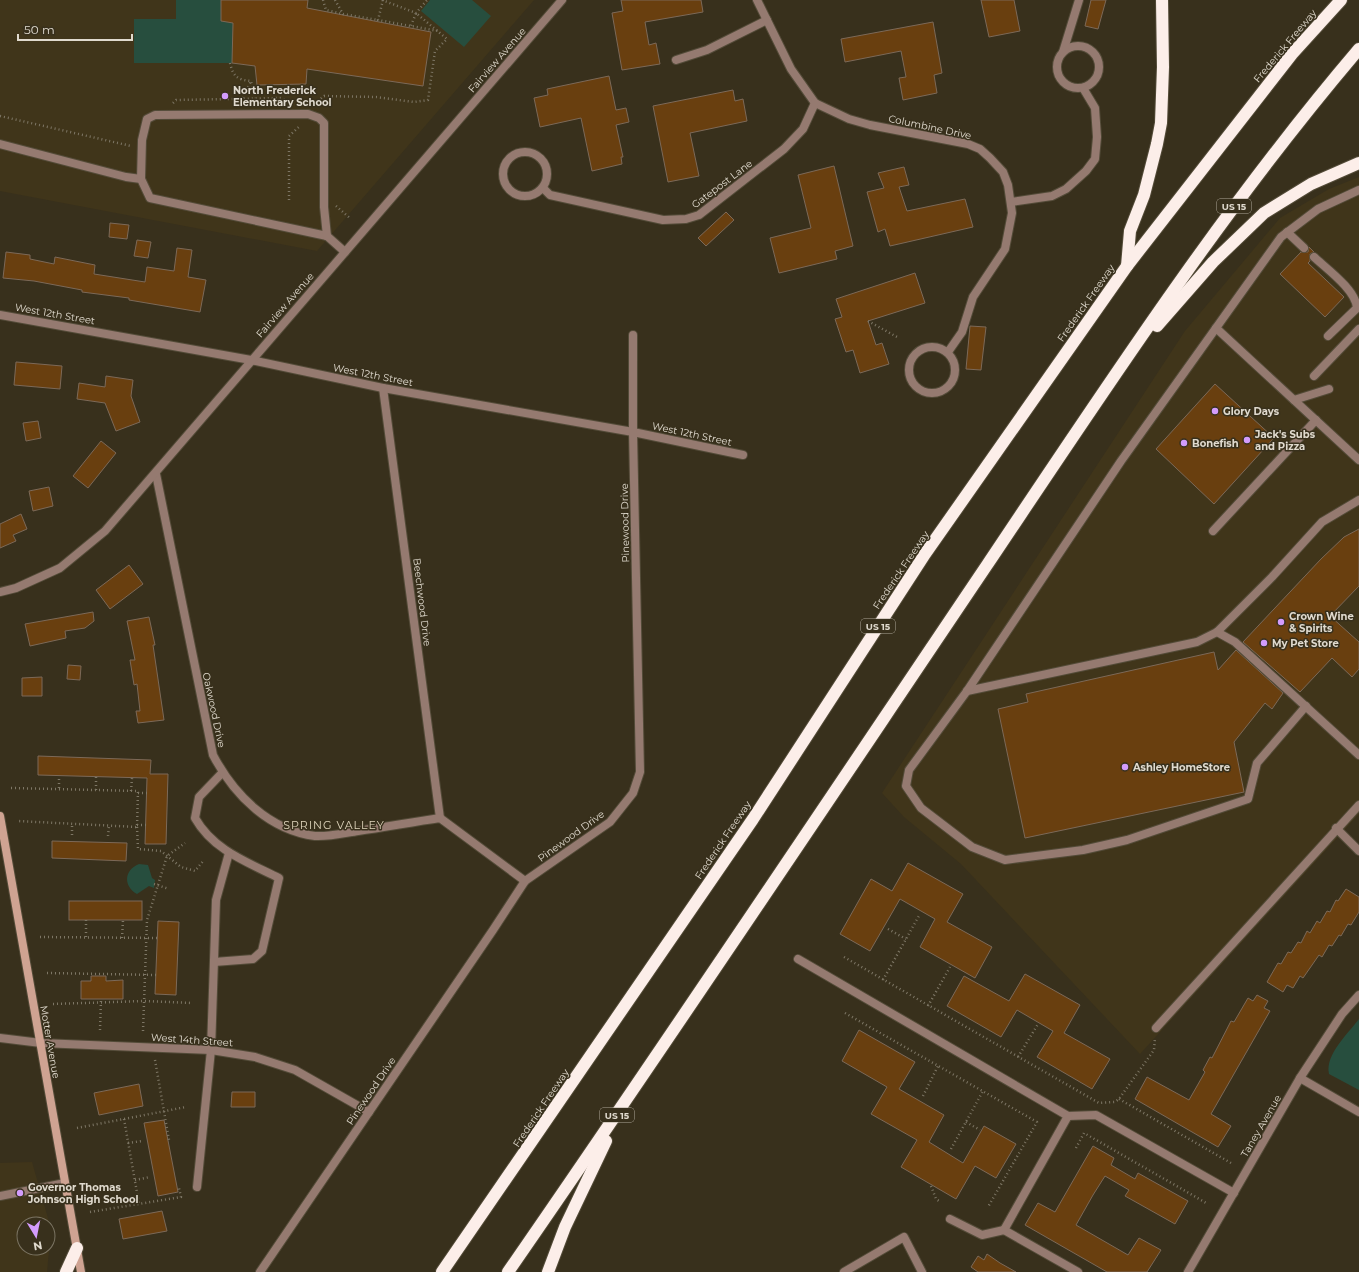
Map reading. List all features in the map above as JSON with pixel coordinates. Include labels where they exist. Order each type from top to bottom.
[{"type":"highway","points":[[1127,266],[1130,230],[1144,195],[1161,123],[1163,68],[1162,0]]},
{"type":"highway","name":"Frederick Freeway","points":[[442,1272],[753,819],[925,554],[1127,266],[1292,54],[1341,0]]},
{"type":"highway","name":"US 15","points":[[508,1272],[622,1107],[1119,369],[1209,238],[1323,92],[1359,50]]},
{"type":"highway","points":[[1119,369],[1213,262],[1264,213],[1311,184],[1359,163]]},
{"type":"highway","points":[[548,1272],[565,1227],[622,1107]]},
{"type":"highway","points":[[66,1272],[77,1248]]},
{"type":"main road","name":"Motter Avenue","points":[[0,816],[1,830],[41,1043],[81,1272]]},
{"type":"street","name":"Fairview Avenue","points":[[0,592],[16,588],[60,568],[105,531],[156,474],[251,360],[562,0]]},
{"type":"street","name":"Columbine Drive","points":[[757,0],[791,69],[815,103],[849,119],[870,125],[974,146],[990,158],[1003,172],[1008,185],[1011,202],[1010,228],[1005,250],[973,297],[962,332],[948,352]]},
{"type":"street","points":[[1063,52],[1076,46],[1089,49],[1098,60],[1098,74],[1095,80],[1083,88],[1070,87],[1059,78],[1057,64],[1063,52],[1079,0]]},
{"type":"street","points":[[676,60],[707,50],[767,20]]},
{"type":"street","points":[[1011,202],[1052,196],[1066,189],[1086,171],[1095,159],[1096,137],[1094,108],[1083,88]]},
{"type":"street","name":"Gatepost Lane","points":[[543,188],[550,194],[663,220],[686,220],[699,215],[784,149],[803,129],[815,103]]},
{"type":"street","points":[[327,236],[324,208],[324,123],[319,118],[308,114],[288,113],[155,116],[147,119],[142,140],[141,179],[150,198],[327,236],[345,252]]},
{"type":"street","points":[[0,144],[126,177],[141,179]]},
{"type":"street","points":[[525,152],[535,154],[543,160],[547,169],[547,179],[543,188],[535,194],[526,196],[516,194],[512,191],[504,179],[504,169],[508,160],[516,154],[525,152]]},
{"type":"street","points":[[1306,706],[1257,763],[1248,799],[1127,840],[1083,850],[1005,860],[972,847],[921,808],[906,786],[909,770],[967,692],[1121,461],[1281,237],[1318,209],[1359,190]]},
{"type":"street","points":[[1287,232],[1304,248]]},
{"type":"street","points":[[1314,257],[1353,294],[1357,302],[1357,308],[1328,336]]},
{"type":"street","name":"West 12th Street","points":[[0,316],[251,360],[383,388],[633,432],[743,455]]},
{"type":"street","points":[[1216,328],[1359,460]]},
{"type":"street","points":[[1314,376],[1359,329]]},
{"type":"street","name":"Pinewood Drive","points":[[260,1272],[525,881],[610,822],[633,793],[640,772],[633,432],[633,335]]},
{"type":"street","points":[[932,346],[941,348],[948,352],[954,359],[956,367],[952,384],[945,390],[937,393],[928,393],[920,390],[910,377],[909,368],[914,356],[924,348],[932,346]]},
{"type":"street","name":"Beechwood Drive","points":[[383,388],[440,818]]},
{"type":"street","points":[[1294,400],[1329,390]]},
{"type":"street","points":[[1213,532],[1316,420]]},
{"type":"street","name":"Oakwood Drive","points":[[156,474],[213,755],[222,773],[246,802],[264,816],[290,829],[316,836],[440,818]]},
{"type":"street","points":[[967,692],[1197,642],[1217,632],[1322,522],[1359,500]]},
{"type":"street","points":[[1217,632],[1236,642],[1359,755]]},
{"type":"street","points":[[214,962],[253,958],[262,951],[279,878],[229,853],[210,839],[195,818],[199,797],[222,773]]},
{"type":"street","points":[[1156,1028],[1359,804]]},
{"type":"street","points":[[440,818],[525,881]]},
{"type":"street","points":[[1336,828],[1359,851]]},
{"type":"street","points":[[197,1187],[211,1050],[216,900],[229,853]]},
{"type":"street","points":[[798,959],[1068,1116],[1096,1115],[1234,1193]]},
{"type":"street","name":"Taney Avenue","points":[[1188,1272],[1300,1078],[1342,1014],[1359,995]]},
{"type":"street","name":"West 14th Street","points":[[0,1038],[41,1043],[211,1050],[255,1057],[295,1070],[369,1112]]},
{"type":"street","points":[[1300,1078],[1359,1112]]},
{"type":"street","points":[[1004,1230],[1068,1116]]},
{"type":"street","points":[[0,1196],[65,1183]]},
{"type":"street","points":[[950,1219],[982,1235],[1004,1230],[1078,1272]]},
{"type":"street","points":[[844,1272],[904,1237],[922,1272]]},
{"type":"path","points":[[323,0],[326,10],[438,31]]},
{"type":"path","points":[[335,0],[343,14]]},
{"type":"path","points":[[315,104],[324,96],[376,96],[414,102],[428,100],[435,52],[447,39],[416,12],[382,0],[378,20]]},
{"type":"path","points":[[411,26],[416,12],[427,0]]},
{"type":"path","points":[[230,63],[232,73],[240,80],[251,81]]},
{"type":"path","points":[[251,81],[255,98]]},
{"type":"path","points":[[243,98],[251,81]]},
{"type":"path","points":[[170,105],[176,100],[282,98],[290,105]]},
{"type":"path","points":[[309,104],[315,104],[319,107]]},
{"type":"path","points":[[0,116],[131,146]]},
{"type":"path","points":[[289,200],[289,136],[303,123]]},
{"type":"path","points":[[131,153],[132,140]]},
{"type":"path","points":[[336,198],[336,206],[351,219]]},
{"type":"path","points":[[868,321],[897,337]]},
{"type":"path","points":[[59,776],[59,788]]},
{"type":"path","points":[[96,777],[96,790]]},
{"type":"path","points":[[131,791],[132,778]]},
{"type":"path","points":[[11,788],[138,791],[138,849],[161,851],[181,867],[195,871],[204,860]]},
{"type":"path","points":[[138,794],[147,793]]},
{"type":"path","points":[[17,821],[109,826],[146,825]]},
{"type":"path","points":[[72,824],[72,835]]},
{"type":"path","points":[[108,836],[109,826]]},
{"type":"path","points":[[143,1031],[147,920],[156,885],[167,856],[185,843]]},
{"type":"path","points":[[156,885],[170,889]]},
{"type":"path","points":[[883,980],[920,914]]},
{"type":"path","points":[[86,920],[86,938]]},
{"type":"path","points":[[122,938],[123,920]]},
{"type":"path","points":[[888,929],[906,939]]},
{"type":"path","points":[[40,937],[157,938]]},
{"type":"path","points":[[844,957],[1099,1103],[1115,1102],[1119,1099],[1154,1050],[1156,1028]]},
{"type":"path","points":[[928,1006],[950,967]]},
{"type":"path","points":[[47,973],[156,975]]},
{"type":"path","points":[[100,1030],[101,1001]]},
{"type":"path","points":[[53,1004],[101,1001],[192,1003]]},
{"type":"path","points":[[845,1013],[1037,1122],[988,1207]]},
{"type":"path","points":[[1018,1057],[1038,1024]]},
{"type":"path","points":[[155,1060],[169,1140]]},
{"type":"path","points":[[922,1096],[938,1066]]},
{"type":"path","points":[[951,1149],[983,1091]]},
{"type":"path","points":[[1119,1099],[1231,1163]]},
{"type":"path","points":[[77,1128],[186,1107]]},
{"type":"path","points":[[124,1119],[139,1204]]},
{"type":"path","points":[[966,1122],[980,1130]]},
{"type":"path","points":[[1076,1148],[1084,1133],[1208,1204]]},
{"type":"path","points":[[128,1144],[142,1141]]},
{"type":"path","points":[[135,1180],[150,1177]]},
{"type":"path","points":[[931,1186],[936,1199],[939,1201]]},
{"type":"path","points":[[90,1212],[181,1197],[179,1188]]},
{"type":"shaded area","name":"North Frederick Elementary School","points":[[0,0],[534,0],[317,251],[0,191]]},
{"type":"shaded area","points":[[1359,177],[1359,814],[1140,1054],[961,864],[904,817],[882,793],[1185,331],[1280,218],[1329,189]]},
{"type":"shaded area","name":"Governor Thomas Johnson High School","points":[[32,1162],[47,1216],[16,1216],[16,1256],[48,1256],[47,1272],[0,1272],[0,1163]]},
{"type":"green space","points":[[176,0],[221,0],[221,21],[233,23],[232,63],[134,63],[134,19],[176,19]]},
{"type":"green space","points":[[430,0],[472,0],[491,16],[464,47],[421,11]]},
{"type":"green space","points":[[139,864],[148,865],[152,878],[155,880],[154,888],[149,886],[137,894],[129,887],[127,878],[130,870]]},
{"type":"green space","points":[[1359,1019],[1359,1090],[1329,1074],[1329,1067],[1330,1059],[1338,1045]]},
{"type":"building","name":"North Frederick Elementary School","points":[[221,0],[308,0],[307,8],[431,32],[423,86],[307,69],[306,84],[257,85],[255,66],[232,63],[233,23],[221,21]]},
{"type":"building","points":[[621,0],[701,0],[703,12],[645,22],[649,45],[656,43],[660,64],[622,70],[612,13],[623,11]]},
{"type":"building","points":[[981,0],[1014,0],[1020,31],[989,37]]},
{"type":"building","points":[[1091,0],[1106,0],[1098,29],[1085,26]]},
{"type":"building","points":[[933,22],[942,73],[934,75],[937,93],[903,100],[899,78],[906,77],[901,51],[845,62],[841,39]]},
{"type":"building","points":[[609,76],[616,110],[626,108],[629,122],[616,125],[623,157],[621,157],[622,164],[592,171],[581,118],[540,127],[534,98],[548,95],[547,89]]},
{"type":"building","points":[[733,90],[735,101],[743,99],[747,121],[690,133],[699,176],[668,182],[653,106]]},
{"type":"building","points":[[834,166],[853,246],[835,251],[837,259],[779,273],[770,238],[811,228],[798,175]]},
{"type":"building","points":[[904,167],[909,185],[899,187],[907,211],[965,199],[973,227],[890,246],[885,229],[878,232],[867,192],[884,188],[878,173]]},
{"type":"building","points":[[726,212],[734,220],[706,246],[698,238]]},
{"type":"building","points":[[110,223],[129,225],[127,239],[109,237]]},
{"type":"building","points":[[137,240],[151,242],[148,258],[134,256]]},
{"type":"building","points":[[1309,247],[1314,252],[1310,254],[1310,261],[1308,263],[1344,297],[1325,317],[1280,274],[1301,252],[1308,252]]},
{"type":"building","points":[[177,248],[192,250],[188,277],[206,280],[200,312],[129,300],[129,298],[82,292],[82,290],[34,281],[3,278],[6,252],[30,255],[30,259],[54,264],[55,257],[95,265],[94,274],[145,282],[147,267],[174,271]]},
{"type":"building","points":[[915,273],[925,303],[868,321],[876,345],[882,343],[889,364],[860,373],[853,350],[846,352],[835,319],[842,317],[836,299]]},
{"type":"building","points":[[970,326],[986,327],[981,370],[966,369]]},
{"type":"building","points":[[16,362],[62,366],[60,389],[14,385]]},
{"type":"building","points":[[106,376],[133,380],[131,396],[140,422],[116,431],[105,403],[77,399],[79,383],[105,387]]},
{"type":"building","points":[[1215,384],[1274,438],[1214,504],[1156,449]]},
{"type":"building","points":[[38,421],[41,438],[26,441],[23,423]]},
{"type":"building","points":[[101,441],[116,453],[88,488],[73,476]]},
{"type":"building","points":[[49,487],[53,506],[33,511],[29,491]]},
{"type":"building","points":[[21,514],[27,529],[13,535],[16,541],[0,548],[0,524]]},
{"type":"building","points":[[1359,529],[1359,586],[1330,616],[1359,642],[1359,669],[1352,677],[1332,658],[1300,692],[1243,642],[1321,559],[1344,537]]},
{"type":"building","points":[[129,565],[143,584],[110,609],[96,590]]},
{"type":"building","points":[[93,612],[94,621],[85,628],[65,631],[66,638],[30,646],[25,624]]},
{"type":"building","points":[[149,617],[155,645],[153,645],[164,720],[138,723],[136,711],[140,711],[137,684],[134,685],[130,660],[135,660],[127,621]]},
{"type":"building","name":"Ashley HomeStore","points":[[1236,650],[1283,693],[1272,709],[1265,703],[1234,742],[1244,792],[1025,838],[998,709],[1028,702],[1026,694],[1214,652],[1218,670]]},
{"type":"building","points":[[68,665],[81,666],[80,680],[67,679]]},
{"type":"building","points":[[42,677],[42,696],[22,696],[22,678]]},
{"type":"building","points":[[38,756],[151,760],[150,774],[168,774],[166,844],[145,844],[147,778],[38,775]]},
{"type":"building","points":[[52,841],[127,843],[126,861],[52,858]]},
{"type":"building","points":[[908,863],[963,894],[947,922],[992,947],[975,978],[920,947],[935,919],[900,899],[870,951],[840,934],[871,879],[892,891]]},
{"type":"building","points":[[1346,889],[1359,897],[1359,912],[1351,925],[1348,924],[1341,936],[1339,935],[1332,946],[1329,945],[1322,957],[1319,955],[1303,978],[1300,976],[1293,988],[1287,985],[1283,992],[1267,982],[1278,963],[1281,964],[1288,952],[1291,953],[1298,942],[1301,943],[1307,931],[1310,933],[1317,921],[1320,923],[1327,911],[1330,912],[1336,900],[1338,901]]},
{"type":"building","points":[[69,901],[142,901],[142,920],[69,920]]},
{"type":"building","points":[[158,921],[179,922],[176,995],[155,994]]},
{"type":"building","points":[[1025,974],[1080,1005],[1064,1033],[1110,1059],[1092,1089],[1037,1057],[1053,1031],[1017,1010],[1001,1037],[947,1006],[964,976],[1009,1001]]},
{"type":"building","points":[[91,976],[106,976],[106,981],[123,980],[123,999],[81,999],[81,981],[91,981]]},
{"type":"building","points":[[1257,995],[1268,1001],[1264,1008],[1270,1011],[1211,1114],[1231,1126],[1218,1147],[1135,1099],[1147,1077],[1189,1100],[1205,1072],[1203,1070],[1210,1057],[1212,1058],[1231,1021],[1234,1022],[1248,998],[1253,1001]]},
{"type":"building","points":[[859,1030],[915,1062],[899,1089],[944,1115],[929,1142],[963,1163],[984,1126],[1016,1144],[996,1178],[975,1166],[956,1199],[901,1167],[917,1140],[871,1114],[887,1087],[842,1061]]},
{"type":"building","points":[[139,1084],[143,1106],[99,1115],[94,1093]]},
{"type":"building","points":[[232,1092],[255,1092],[255,1107],[231,1107]]},
{"type":"building","points":[[164,1120],[178,1192],[158,1196],[144,1123]]},
{"type":"building","points":[[1093,1146],[1114,1158],[1111,1165],[1135,1179],[1138,1173],[1188,1201],[1175,1224],[1125,1196],[1129,1190],[1105,1176],[1093,1195],[1076,1225],[1128,1255],[1139,1238],[1161,1250],[1147,1272],[1107,1272],[1025,1225],[1038,1203],[1055,1212]]},
{"type":"building","points":[[162,1211],[167,1231],[123,1239],[119,1219]]},
{"type":"building","points":[[987,1254],[1016,1272],[978,1272],[971,1267],[978,1256],[984,1260]]},
{"type":"place","name":"North Frederick Elementary School","points":[[225,96]]},
{"type":"place","name":"Glory Days","points":[[1215,411]]},
{"type":"place","name":"Jack's Subs and Pizza","points":[[1247,440]]},
{"type":"place","name":"Bonefish","points":[[1184,443]]},
{"type":"place","name":"Crown Wine & Spirits","points":[[1281,622]]},
{"type":"place","name":"My Pet Store","points":[[1264,643]]},
{"type":"place","name":"Ashley HomeStore","points":[[1125,767]]},
{"type":"place","name":"Governor Thomas Johnson High School","points":[[20,1193]]},
{"type":"district","name":"SPRING VALLEY","points":[[334,825]]}]
